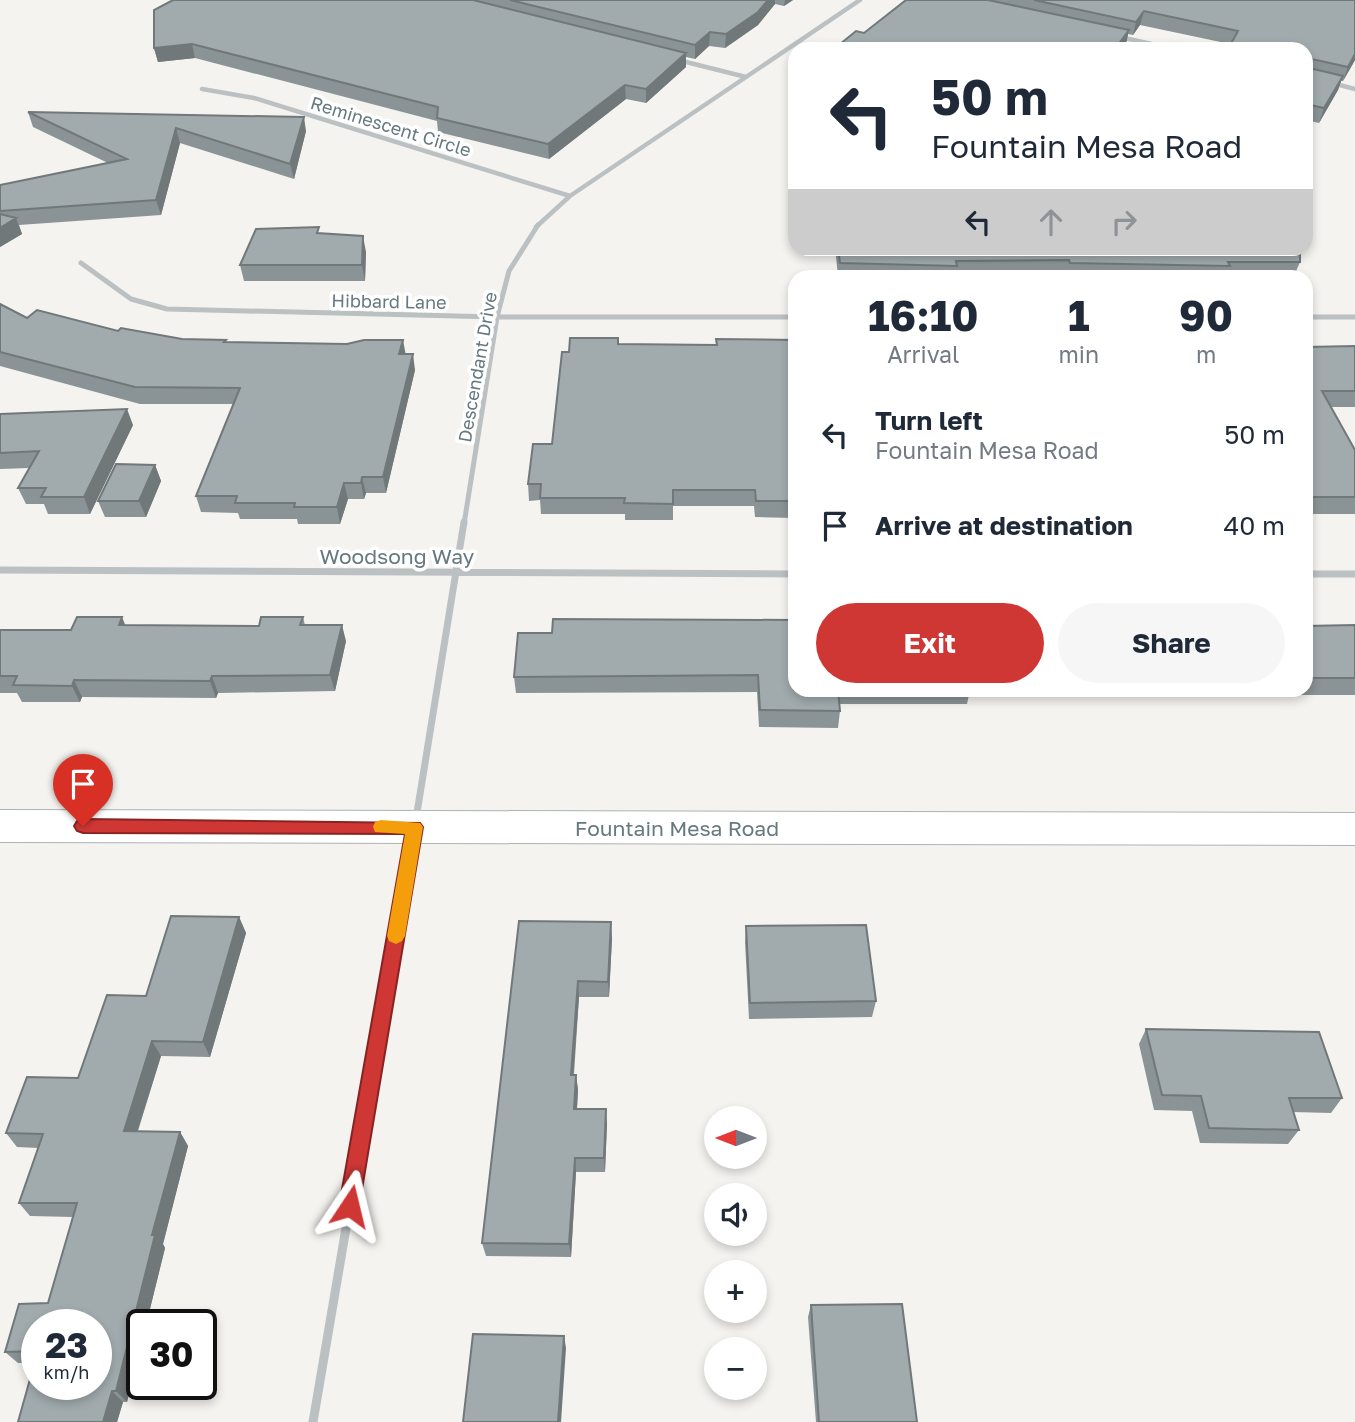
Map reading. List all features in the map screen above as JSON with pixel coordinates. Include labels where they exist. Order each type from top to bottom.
[{"type":"main road","name":"Fountain Mesa Road","points":[[0,826],[1355,829]]},
{"type":"street","name":"Descendant Drive","points":[[798,42],[860,0]]},
{"type":"street","points":[[1107,35],[1140,42]]},
{"type":"street","name":"Descendant Drive","points":[[313,1422],[457,574],[497,317],[509,271],[533,230],[570,196],[788,49]]},
{"type":"street","points":[[666,57],[746,77]]},
{"type":"street","points":[[1330,83],[1355,89]]},
{"type":"street","name":"Reminescent Circle","points":[[202,89],[254,98],[570,196]]},
{"type":"street","name":"Hibbard Lane","points":[[81,263],[131,299],[167,309],[497,317],[788,317]]},
{"type":"street","points":[[1313,317],[1355,317]]},
{"type":"street","name":"Woodsong Way","points":[[0,570],[788,574]]},
{"type":"street","points":[[1313,574],[1355,574]]},
{"type":"building","points":[[173,0],[473,0],[686,53],[646,89],[625,85],[548,144],[437,118],[438,107],[192,44],[154,48],[154,10]]},
{"type":"building","points":[[510,0],[768,0],[758,12],[726,34],[710,32],[695,45]]},
{"type":"building","points":[[906,0],[988,0],[1129,30],[1120,42],[843,42],[856,31],[864,33]]},
{"type":"building","points":[[1034,0],[1355,0],[1355,54],[1348,67],[1313,59],[1313,42],[1232,42],[1238,31],[1144,11],[1136,22]]},
{"type":"building","points":[[1313,69],[1343,76],[1324,108],[1313,106]]},
{"type":"building","points":[[28,112],[304,117],[290,164],[176,128],[156,200],[0,211],[0,185],[127,159]]},
{"type":"building","points":[[0,214],[16,218],[0,228]]},
{"type":"building","points":[[319,227],[317,233],[363,236],[362,265],[240,265],[256,229]]},
{"type":"building","points":[[839,256],[1300,256],[1300,262],[1228,262],[1230,266],[1070,263],[1069,260],[956,261],[957,266],[840,263]]},
{"type":"building","points":[[0,304],[27,318],[37,310],[118,331],[121,328],[182,339],[347,344],[364,340],[403,340],[399,354],[413,354],[383,477],[362,477],[361,483],[344,483],[337,507],[294,507],[295,503],[235,503],[237,496],[196,496],[240,388],[135,387],[0,352]]},
{"type":"building","points":[[570,338],[618,338],[618,344],[717,345],[716,339],[788,340],[788,501],[756,501],[755,490],[673,490],[673,504],[624,503],[625,498],[540,498],[541,484],[528,484],[533,444],[552,444],[562,352],[569,352]]},
{"type":"building","points":[[1355,346],[1355,391],[1322,391],[1355,450],[1355,497],[1313,497],[1313,347]]},
{"type":"building","points":[[127,409],[84,497],[41,497],[46,488],[18,488],[39,451],[0,453],[0,414]]},
{"type":"building","points":[[116,464],[155,465],[139,501],[98,501]]},
{"type":"building","points":[[77,617],[122,617],[119,625],[259,626],[261,617],[303,617],[300,625],[342,625],[330,675],[212,676],[210,681],[74,680],[72,686],[13,685],[17,676],[0,676],[0,630],[71,630]]},
{"type":"building","points":[[553,619],[788,620],[788,697],[839,697],[840,711],[760,710],[758,675],[514,677],[518,633],[552,633]]},
{"type":"building","points":[[1355,625],[1355,678],[1313,678],[1313,626]]},
{"type":"building","points":[[171,916],[239,917],[203,1042],[152,1041],[124,1131],[180,1132],[152,1235],[155,1235],[136,1309],[126,1309],[126,1351],[116,1391],[112,1391],[112,1309],[21,1309],[21,1352],[5,1352],[19,1304],[48,1303],[77,1203],[19,1203],[43,1134],[6,1133],[27,1077],[78,1078],[107,995],[146,996]]},
{"type":"building","points":[[519,921],[611,922],[608,982],[578,981],[571,1075],[576,1075],[574,1109],[606,1109],[604,1158],[575,1158],[569,1244],[482,1243]]},
{"type":"building","points":[[866,925],[876,1001],[750,1003],[746,926]]},
{"type":"building","points":[[1146,1029],[1319,1032],[1342,1098],[1289,1098],[1299,1130],[1209,1128],[1201,1096],[1162,1095]]},
{"type":"building","points":[[902,1304],[917,1422],[819,1422],[811,1305]]},
{"type":"building","points":[[473,1334],[564,1336],[558,1422],[463,1422]]},
{"type":"building","points":[[24,1400],[109,1400],[103,1422],[18,1422]]},
{"type":"slow traffic","points":[[381,827],[414,827],[396,936]]},
{"type":"route","points":[[83,826],[414,827],[350,1206]]}]
